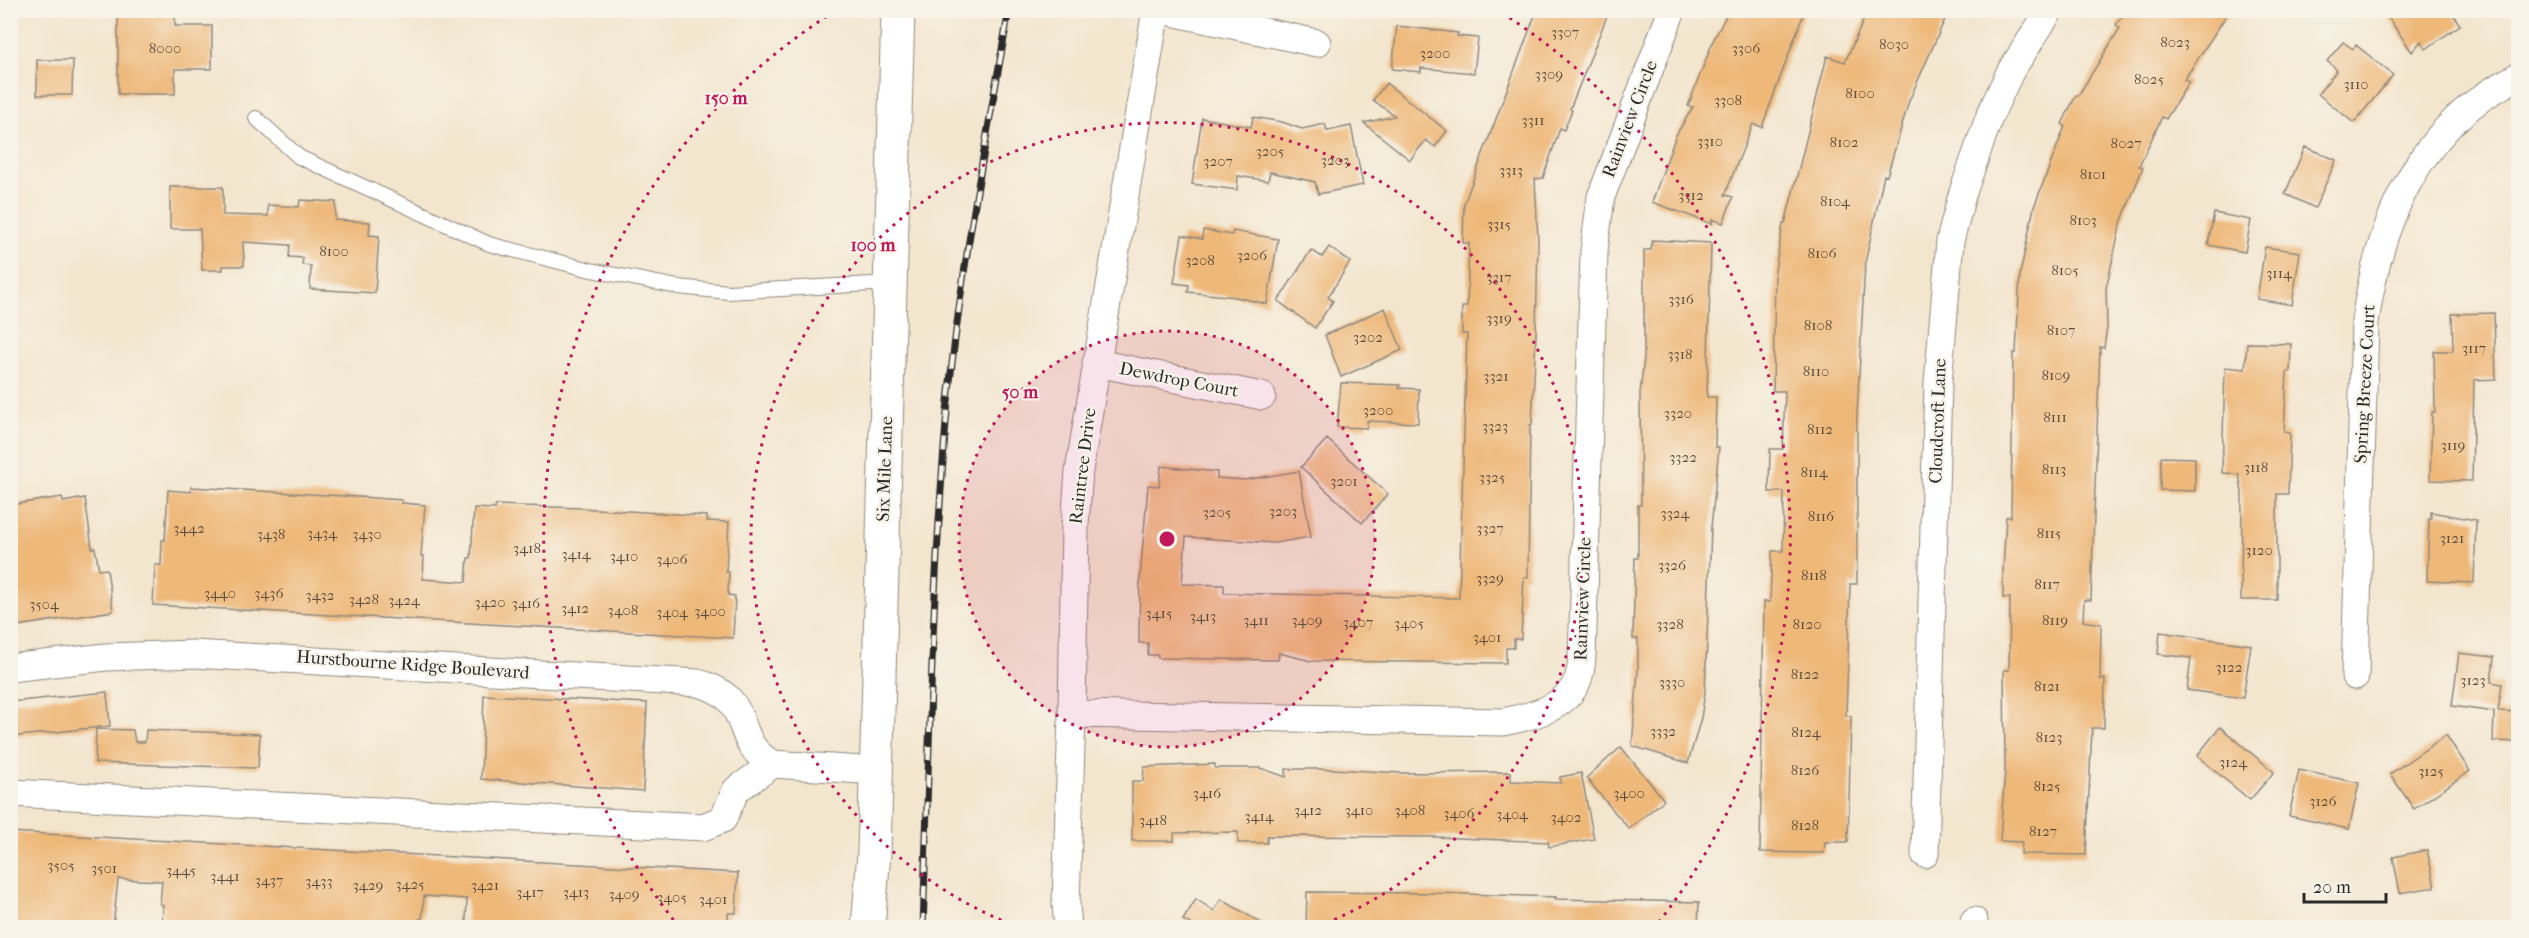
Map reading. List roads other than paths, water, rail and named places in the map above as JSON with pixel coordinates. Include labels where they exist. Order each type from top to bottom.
[{"type":"street","name":"Six Mile Lane","points":[[868,927],[874,852],[898,10]]},
{"type":"street","name":"Raintree Drive","points":[[1068,927],[1066,904],[1075,525],[1079,471],[1156,10]]},
{"type":"street","points":[[1162,10],[1317,43]]},
{"type":"street","name":"Rainview Circle","points":[[1072,714],[1503,722],[1549,710],[1569,695],[1580,674],[1583,630],[1594,251],[1597,217],[1601,197],[1672,10]]},
{"type":"street","name":"Cloudcroft Lane","points":[[1925,854],[1938,383],[1950,241],[1962,195],[1990,115],[2010,72],[2050,10]]},
{"type":"street","name":"Spring Breeze Court","points":[[2355,676],[2365,322],[2380,247],[2404,189],[2437,140],[2483,97],[2518,76]]},
{"type":"street","name":"Dewdrop Court","points":[[1096,363],[1262,396]]},
{"type":"street","name":"Hurstbourne Ridge Boulevard","points":[[10,668],[106,657],[194,654],[698,683],[714,687],[729,698],[740,714],[749,746],[759,757],[773,764]]},
{"type":"street","points":[[10,793],[703,827],[723,819],[736,790],[773,764],[876,771]]},
{"type":"lane","points":[[256,118],[299,157],[489,244],[591,270],[678,286],[728,292],[890,283]]},
{"type":"railway","points":[[923,928],[934,612],[946,423],[965,267],[1009,10]]}]
